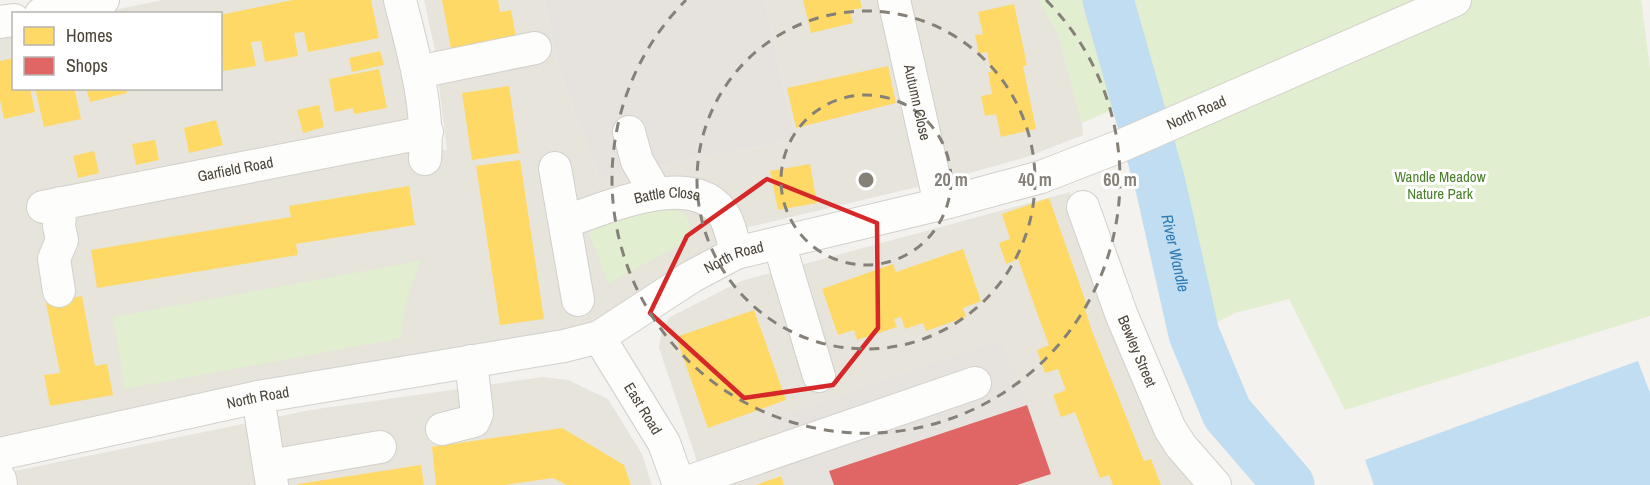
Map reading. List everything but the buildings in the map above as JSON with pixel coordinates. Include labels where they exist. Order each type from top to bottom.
[{"type":"street","points":[[50,12],[103,0]]},
{"type":"street","name":"Garfield Road","points":[[59,291],[54,259],[62,240],[52,205],[426,146],[418,72],[400,0]]},
{"type":"street","name":"Autumn Close","points":[[894,0],[940,204]]},
{"type":"street","name":"North Road","points":[[0,454],[258,397],[599,337],[691,277],[736,253],[1041,177],[1118,147],[1455,0]]},
{"type":"street","points":[[418,72],[535,48]]},
{"type":"street","points":[[629,132],[637,161],[656,194]]},
{"type":"street","points":[[555,168],[578,300]]},
{"type":"street","name":"Battle Close","points":[[566,221],[670,191],[702,197],[725,217],[736,253]]},
{"type":"street","name":"Bewley Street","points":[[1083,207],[1122,316],[1170,429],[1181,446],[1215,485]]},
{"type":"street","points":[[779,243],[819,376]]},
{"type":"street","name":"East Road","points":[[599,337],[664,442],[679,485]]},
{"type":"street","points":[[441,429],[474,421],[477,414],[471,361]]},
{"type":"street","points":[[679,485],[975,383]]},
{"type":"street","points":[[258,397],[270,476],[380,447]]},
{"type":"street","points":[[0,479],[1,485]]},
{"type":"highlighted area","points":[[767,179],[877,223],[878,328],[833,385],[744,398],[650,313],[687,236]]},
{"type":"shaded area","points":[[162,0],[387,0],[411,111],[402,129],[400,147],[447,150],[434,46],[424,0],[544,0],[559,70],[599,178],[795,139],[765,0],[1039,0],[1058,34],[1082,123],[1083,135],[1027,157],[934,183],[745,228],[604,320],[555,333],[443,349],[0,439],[0,36],[12,33],[12,90],[222,90],[222,12],[105,12]]},
{"type":"shaded area","points":[[544,0],[765,0],[795,139],[599,178],[559,70]]},
{"type":"shaded area","points":[[1070,192],[1107,296],[1204,485],[705,485],[659,348],[662,328],[670,317],[741,281]]},
{"type":"shaded area","points":[[1000,340],[1027,405],[830,471],[834,485],[784,485],[769,421]]},
{"type":"shaded area","points":[[543,377],[568,380],[608,399],[642,454],[652,485],[0,485],[0,474],[310,410]]},
{"type":"green space","name":"Wandle Meadow Nature Park","points":[[1039,0],[1641,0],[1650,69],[1650,316],[1345,410],[1289,299],[1235,313],[1194,334],[1160,183],[1137,99],[1082,123],[1058,34]]},
{"type":"green space","points":[[651,205],[684,213],[690,224],[688,241],[608,283],[587,228]]},
{"type":"green space","points":[[420,261],[405,304],[401,338],[125,389],[113,317]]},
{"type":"water","points":[[1638,361],[1650,393],[1650,485],[1374,485],[1365,460]]},
{"type":"waterway","name":"River Wandle","points":[[1108,0],[1160,183],[1194,334],[1227,413],[1289,485]]}]
